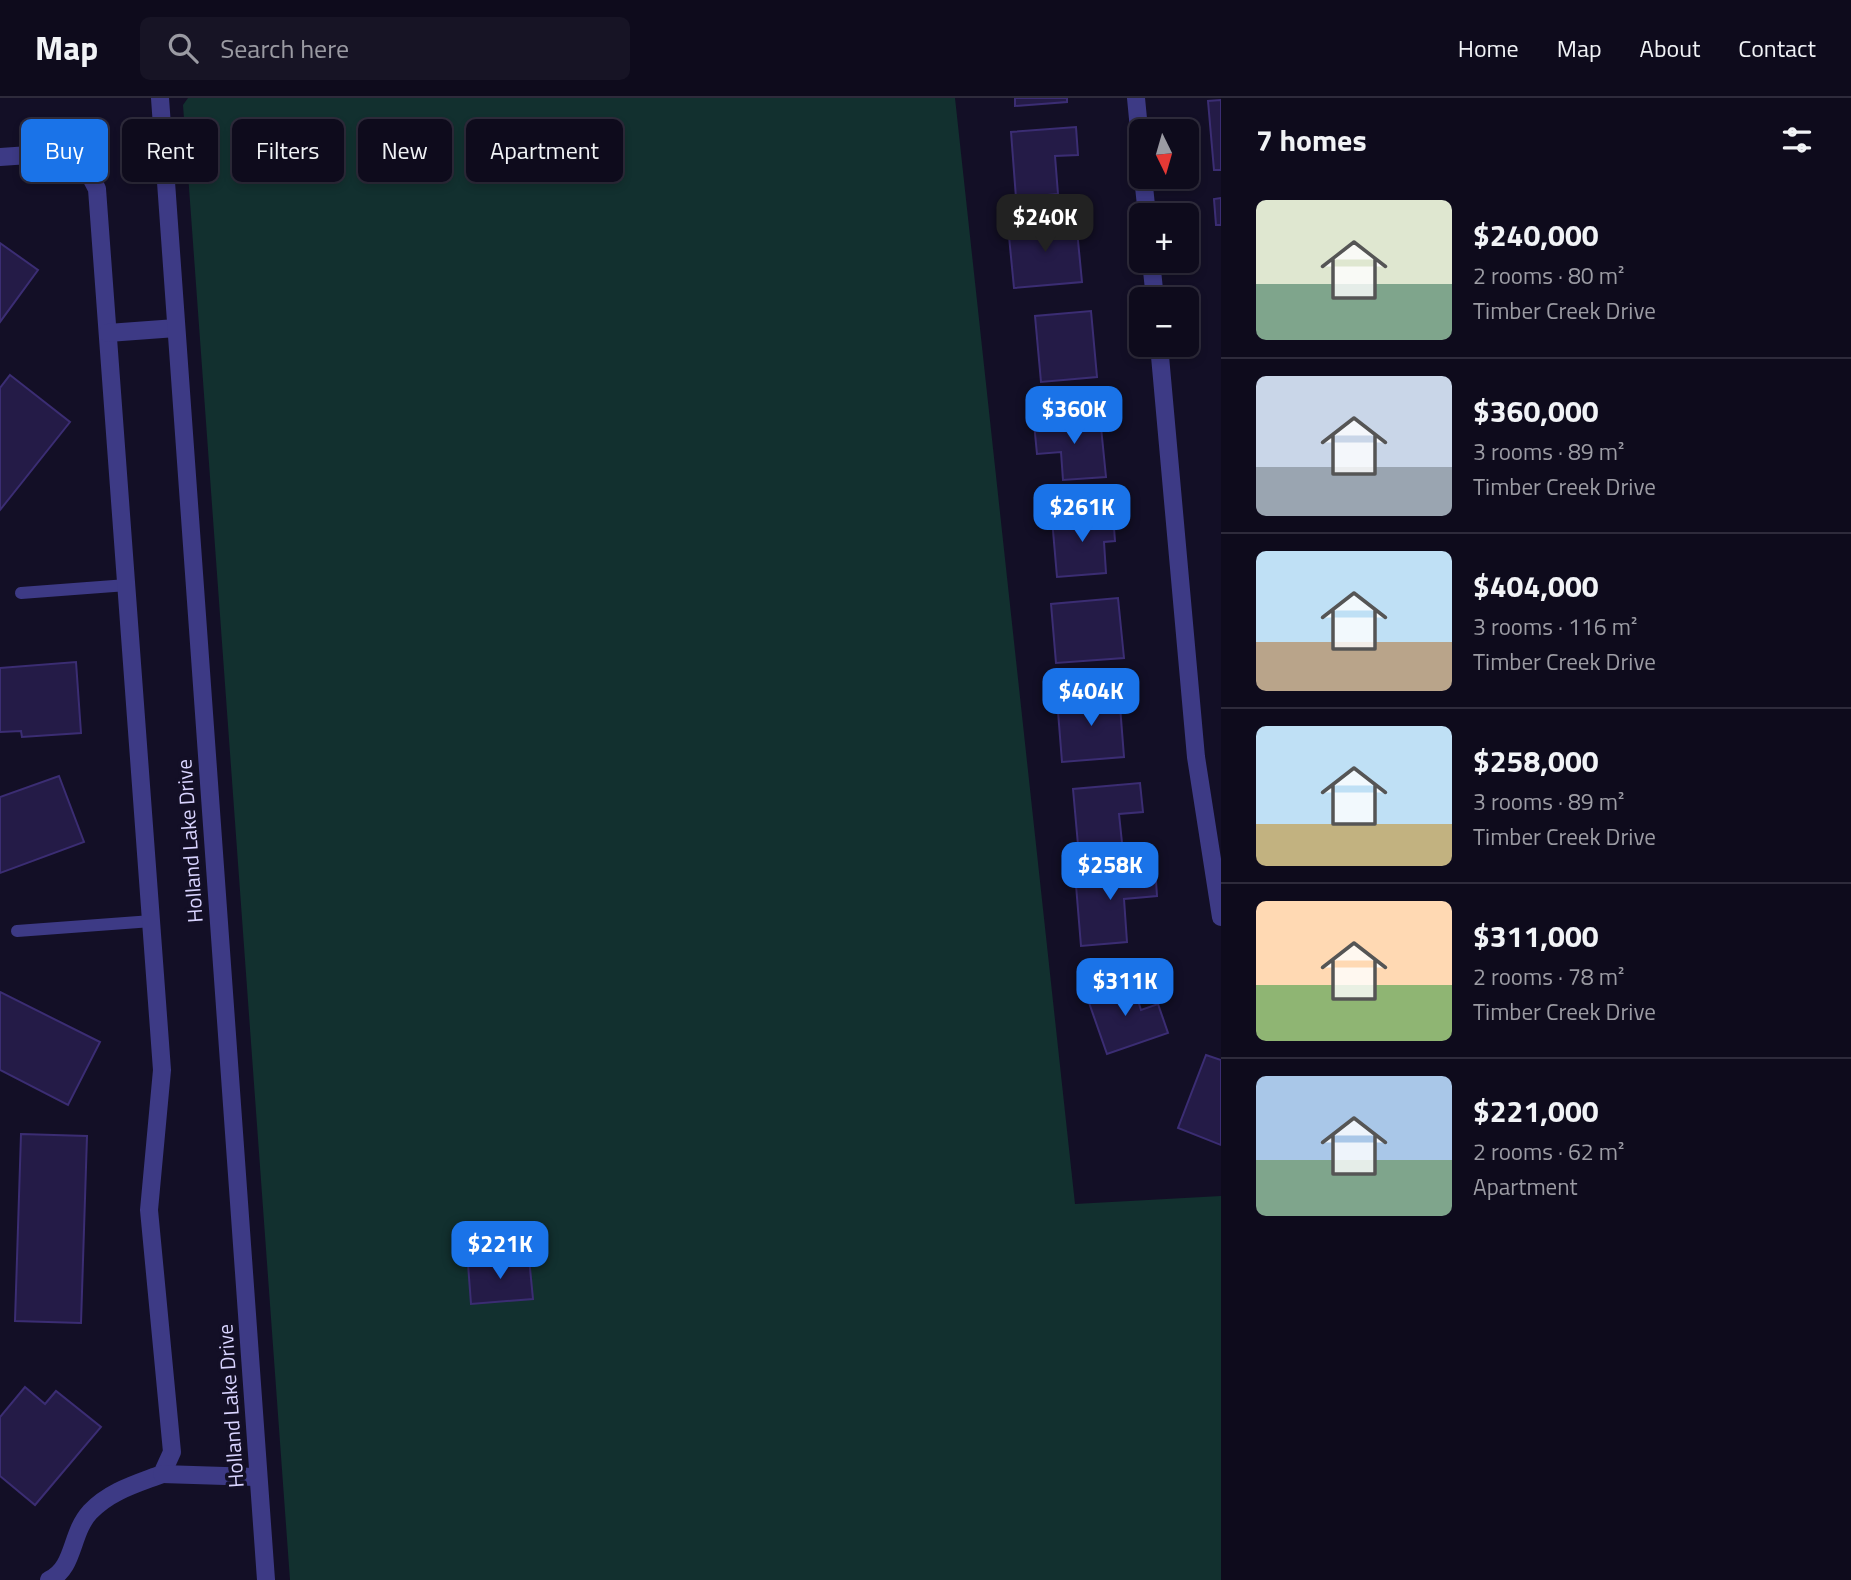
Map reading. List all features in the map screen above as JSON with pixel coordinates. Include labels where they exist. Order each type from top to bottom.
[{"type":"street","name":"Holland Lake Drive","points":[[160,98],[266,1580]]},
{"type":"street","points":[[1136,98],[1138,119]]},
{"type":"street","points":[[0,157],[58,153],[83,162],[97,189],[162,1070],[149,1210],[172,1452],[162,1474]]},
{"type":"street","points":[[108,333],[176,328]]},
{"type":"street","points":[[1160,357],[1196,757],[1221,917]]},
{"type":"street","points":[[49,1580],[68,1572],[79,1529],[89,1513],[107,1497],[138,1481],[162,1474],[257,1477]]},
{"type":"lane","points":[[21,593],[127,585]]},
{"type":"lane","points":[[17,931],[152,922]]},
{"type":"green space","points":[[188,98],[955,98],[1075,1204],[1221,1196],[1221,1580],[290,1580],[189,182],[218,182],[218,119],[184,119],[183,105]]},
{"type":"building","points":[[1015,98],[1067,98],[1067,102],[1015,106]]},
{"type":"building","points":[[1221,100],[1221,170],[1214,170],[1208,101]]},
{"type":"building","points":[[1076,127],[1078,155],[1055,156],[1058,194],[1016,198],[1011,132]]},
{"type":"building","points":[[1221,198],[1221,225],[1216,225],[1214,199]]},
{"type":"building","points":[[1076,220],[1082,282],[1014,288],[1008,226]]},
{"type":"building","points":[[0,243],[38,270],[0,322]]},
{"type":"building","points":[[1091,311],[1097,377],[1041,382],[1035,316]]},
{"type":"building","points":[[10,375],[70,422],[0,510],[0,388]]},
{"type":"building","points":[[1100,417],[1106,477],[1063,480],[1061,452],[1037,454],[1034,423]]},
{"type":"building","points":[[1113,514],[1115,541],[1104,542],[1106,573],[1057,577],[1052,519]]},
{"type":"building","points":[[1118,598],[1124,658],[1056,663],[1051,604]]},
{"type":"building","points":[[76,662],[81,733],[22,737],[21,731],[0,732],[0,668]]},
{"type":"building","points":[[1119,693],[1124,757],[1062,762],[1057,699]]},
{"type":"building","points":[[59,776],[84,842],[0,873],[0,797]]},
{"type":"building","points":[[1140,783],[1143,812],[1119,814],[1123,852],[1079,856],[1073,789]]},
{"type":"building","points":[[1155,866],[1157,896],[1124,899],[1127,942],[1081,946],[1075,873]]},
{"type":"building","points":[[1132,982],[1141,1010],[1158,1004],[1168,1033],[1107,1054],[1087,997]]},
{"type":"building","points":[[0,992],[100,1042],[68,1105],[0,1070]]},
{"type":"building","points":[[1206,1055],[1221,1060],[1221,1145],[1178,1128]]},
{"type":"building","points":[[21,1134],[87,1136],[81,1323],[15,1321]]},
{"type":"building","points":[[529,1258],[533,1299],[471,1304],[468,1264]]},
{"type":"building","points":[[25,1387],[45,1404],[56,1391],[101,1427],[35,1505],[0,1476],[0,1417]]}]
